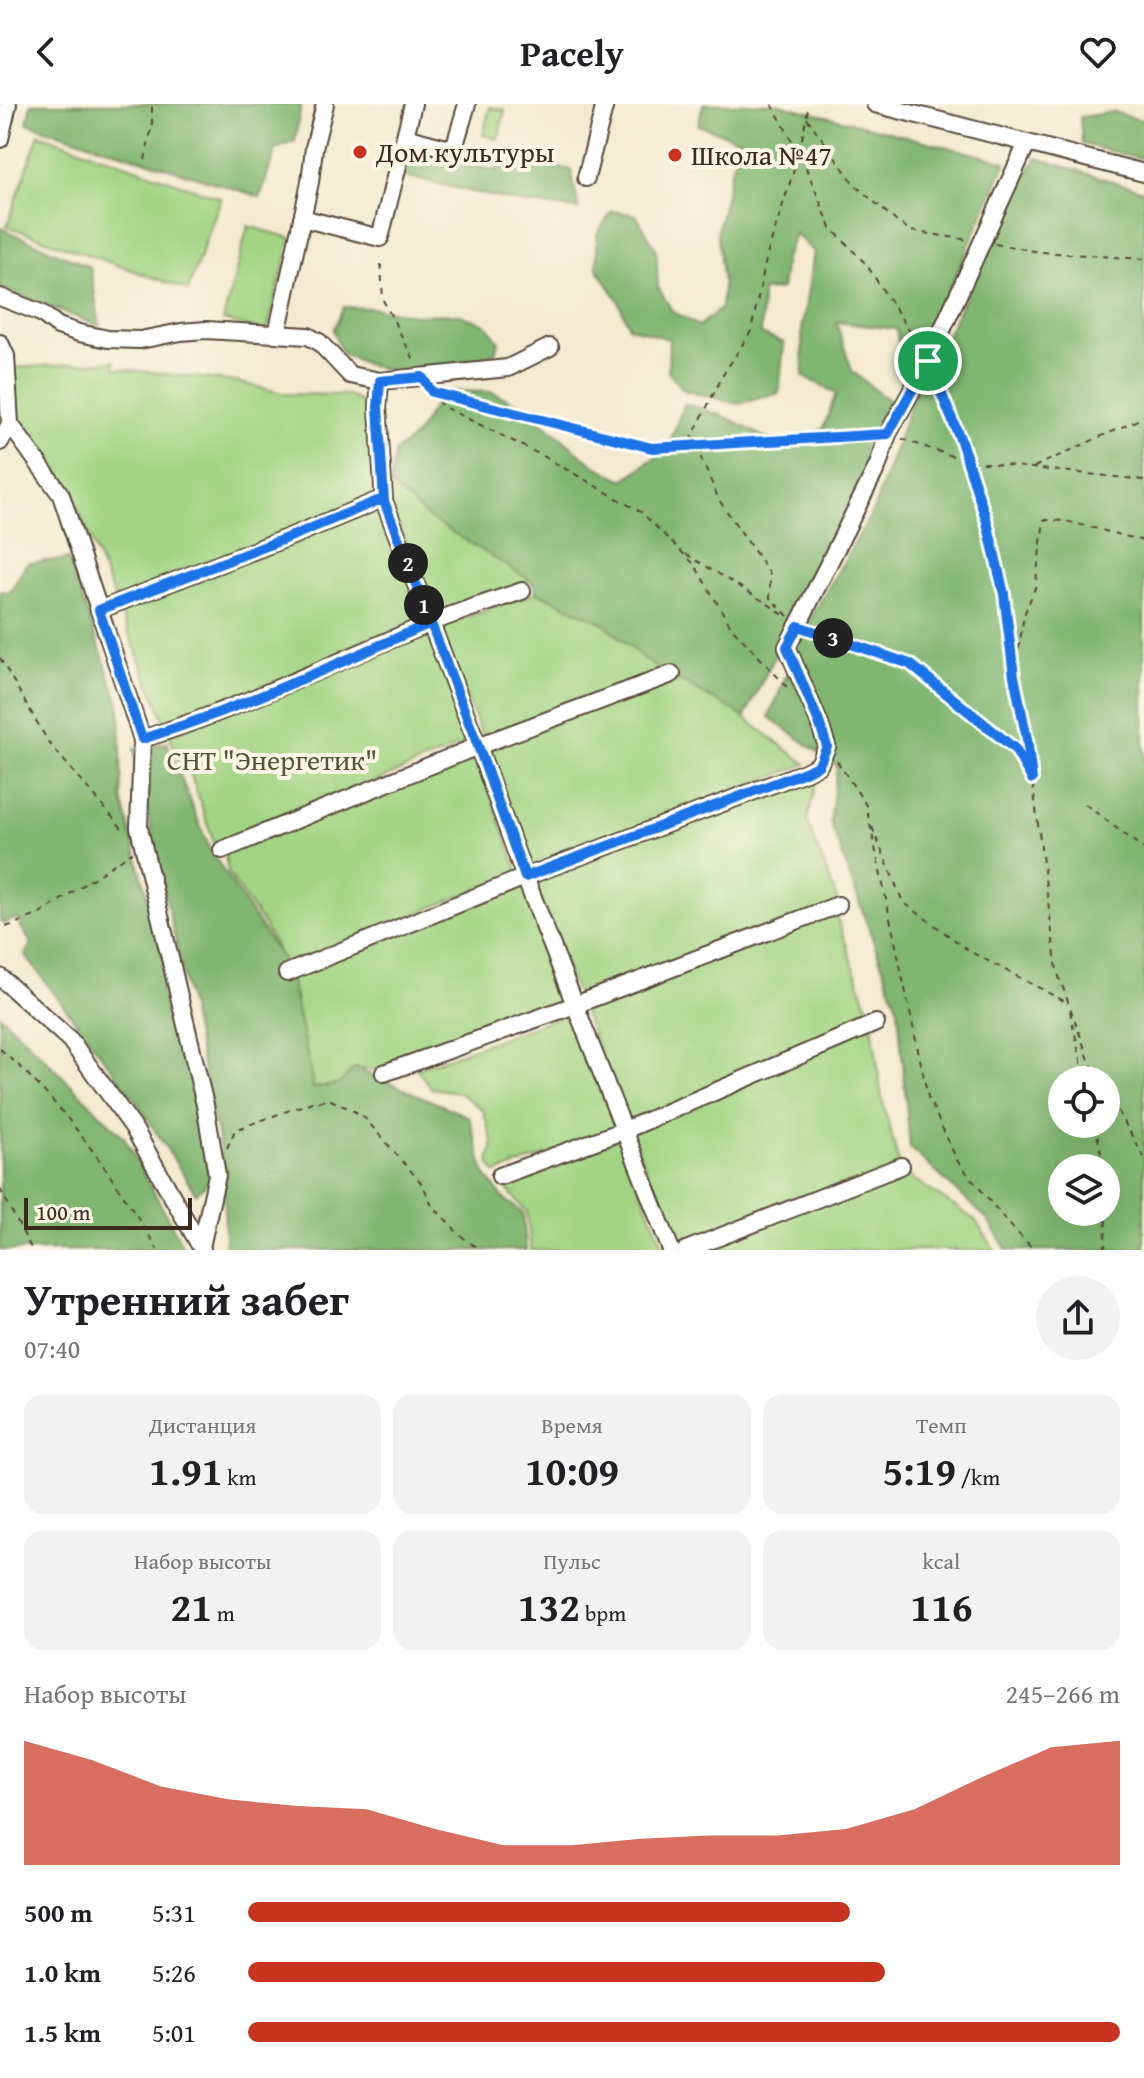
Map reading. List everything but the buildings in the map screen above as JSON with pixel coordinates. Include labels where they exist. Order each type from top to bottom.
[{"type":"street","points":[[0,139],[8,104]]},
{"type":"street","points":[[277,334],[325,104]]},
{"type":"street","points":[[405,137],[446,148],[455,145],[467,104]]},
{"type":"street","points":[[586,178],[605,104]]},
{"type":"street","points":[[875,104],[1144,173]]},
{"type":"street","points":[[302,218],[380,238],[410,105]]},
{"type":"street","points":[[287,973],[525,877],[819,765],[827,746],[787,647],[878,465],[888,434],[928,361],[1027,143]]},
{"type":"street","points":[[0,297],[41,313],[58,326],[108,339],[140,340],[206,330],[308,336],[319,342],[350,375],[380,381],[421,383],[508,368],[550,347]]},
{"type":"street","points":[[0,343],[6,356],[10,424],[61,495],[142,739],[139,828],[205,1105],[217,1175],[202,1248]]},
{"type":"street","points":[[380,381],[378,407],[384,501],[525,877],[671,1250]]},
{"type":"street","points":[[0,442],[10,424]]},
{"type":"street","points":[[99,610],[377,501],[384,501]]},
{"type":"street","points":[[142,739],[197,722],[431,623],[522,591]]},
{"type":"street","points":[[222,850],[478,746],[672,674]]},
{"type":"street","points":[[384,1073],[575,1005],[838,905]]},
{"type":"street","points":[[0,977],[70,1040],[133,1127],[202,1248]]},
{"type":"street","points":[[500,1176],[625,1130],[876,1023]]},
{"type":"street","points":[[686,1250],[901,1166]]},
{"type":"path","points":[[145,160],[152,125],[152,104]]},
{"type":"path","points":[[772,104],[799,154],[831,228],[866,264],[928,361],[967,461],[987,522],[1004,594],[1014,676],[1027,739],[1057,971],[1092,1066]]},
{"type":"path","points":[[798,626],[770,598],[770,574],[719,500],[692,437],[723,375],[751,331],[767,255],[799,154],[809,104]]},
{"type":"path","points":[[806,117],[855,185],[911,231],[1041,252],[1144,259]]},
{"type":"path","points":[[381,264],[383,300],[421,383],[442,406],[545,457],[641,512],[694,564],[732,628],[788,688]]},
{"type":"path","points":[[421,383],[432,392],[652,448],[888,434],[967,461],[1144,480]]},
{"type":"path","points":[[1033,468],[1144,417]]},
{"type":"path","points":[[1014,676],[1024,615],[1035,588],[1044,520],[1066,521],[1144,541]]},
{"type":"path","points":[[681,551],[798,626],[910,664],[1015,749],[1032,779]]},
{"type":"path","points":[[0,658],[49,743],[130,838]]},
{"type":"path","points":[[827,746],[866,805],[928,1097],[958,1162],[1034,1250]]},
{"type":"path","points":[[1085,804],[1144,849]]},
{"type":"path","points":[[869,819],[903,902],[971,952],[1068,1003],[1082,1066]]},
{"type":"path","points":[[6,927],[40,914],[138,847],[146,857]]},
{"type":"path","points":[[0,1049],[69,1118],[158,1250]]},
{"type":"path","points":[[226,1153],[235,1130],[312,1102],[331,1100],[362,1115],[423,1185],[431,1204],[461,1236],[480,1250]]},
{"type":"path","points":[[1120,1115],[1144,1157]]},
{"type":"path","points":[[0,1189],[32,1250]]},
{"type":"path","points":[[1105,1250],[1106,1226]]},
{"type":"green space","points":[[31,104],[301,104],[295,141],[276,149],[260,197],[27,123]]},
{"type":"green space","points":[[703,104],[779,104],[1006,162],[915,367],[899,346],[896,329],[836,322],[852,371],[895,406],[856,494],[744,718],[664,673],[604,623],[537,592],[530,580],[429,518],[390,484],[395,452],[416,435],[443,391],[491,392],[520,404],[595,466],[624,480],[668,448],[684,404],[726,417],[784,448],[823,429],[836,393],[803,376],[802,327],[814,252],[795,234],[785,258],[781,289],[762,291],[761,334],[784,343],[779,393],[738,404],[684,390],[668,372],[669,339],[629,327],[618,300],[597,268],[597,234],[612,211],[636,215],[656,249],[658,287],[672,311],[699,326],[721,308],[723,284],[717,232],[741,140],[698,125]]},
{"type":"green space","points":[[490,107],[505,110],[498,139],[483,135]]},
{"type":"green space","points":[[1113,112],[1144,121],[1144,159],[1082,144],[1080,117]]},
{"type":"green space","points":[[39,134],[221,198],[188,290],[7,226]]},
{"type":"green space","points":[[407,149],[497,171],[502,155],[571,170],[579,209],[521,203],[399,175]]},
{"type":"green space","points":[[1037,158],[1144,191],[1144,1250],[1007,1250],[986,1218],[910,1148],[898,1009],[830,822],[837,766],[769,717],[809,621],[873,511],[915,392],[942,345],[1016,190]]},
{"type":"green space","points":[[248,226],[291,238],[267,332],[223,320]]},
{"type":"green space","points":[[0,228],[90,267],[100,326],[0,288]]},
{"type":"green space","points":[[344,307],[415,315],[457,314],[486,324],[499,341],[495,353],[460,363],[424,370],[388,370],[343,353],[333,330]]},
{"type":"green space","name":"СНТ \"Энергетик\"","points":[[115,361],[115,368],[237,382],[286,394],[348,395],[373,408],[377,501],[423,619],[217,709],[166,724],[81,516],[50,457],[22,431],[10,407],[12,368]]},
{"type":"green space","points":[[390,484],[429,518],[495,555],[530,580],[519,588],[433,616],[390,502]]},
{"type":"green space","points":[[68,559],[120,706],[122,799],[185,1042],[212,1178],[196,1194],[134,1098],[25,955],[31,943],[16,918],[3,924],[0,921],[0,591],[10,592],[27,563]]},
{"type":"green space","points":[[537,592],[604,623],[664,673],[484,741],[439,627]]},
{"type":"green space","name":"СНТ \"Энергетик\"","points":[[428,630],[471,741],[271,826],[215,846],[186,761],[179,761],[169,734]]},
{"type":"green space","points":[[675,679],[733,709],[806,764],[530,870],[483,749]]},
{"type":"green space","points":[[167,743],[210,850],[286,966],[313,1088],[339,1084],[355,1068],[469,1117],[485,1174],[502,1197],[523,1213],[526,1250],[225,1250],[224,1166],[134,749]]},
{"type":"green space","name":"СНТ \"Энергетик\"","points":[[475,753],[519,873],[286,966],[263,924],[229,874],[224,853]]},
{"type":"green space","points":[[819,770],[807,822],[837,899],[835,912],[871,1017],[882,1099],[901,1171],[975,1220],[995,1250],[678,1250],[531,879]]},
{"type":"green space","points":[[524,882],[569,1001],[380,1071],[355,1068],[339,1084],[313,1089],[288,973]]},
{"type":"green space","points":[[572,1012],[620,1129],[496,1173],[489,1163],[493,1143],[483,1110],[458,1092],[431,1088],[417,1069]]},
{"type":"green space","points":[[0,1015],[124,1137],[185,1250],[0,1250]]},
{"type":"green space","points":[[620,1138],[665,1250],[531,1250],[527,1212],[503,1185]]},
{"type":"place","name":"Дом культуры","points":[[360,152]]},
{"type":"place","name":"Школа №47","points":[[675,155]]},
{"type":"route","points":[[928,361],[888,434],[652,448],[432,392],[422,377],[380,381],[378,407],[384,501],[431,623],[289,685],[197,722],[142,739],[99,610],[377,501],[384,501],[478,746],[525,877],[819,765],[827,746],[787,647],[798,626],[910,664],[1015,749],[1032,779],[1004,594],[987,522],[961,441],[928,361]]}]
